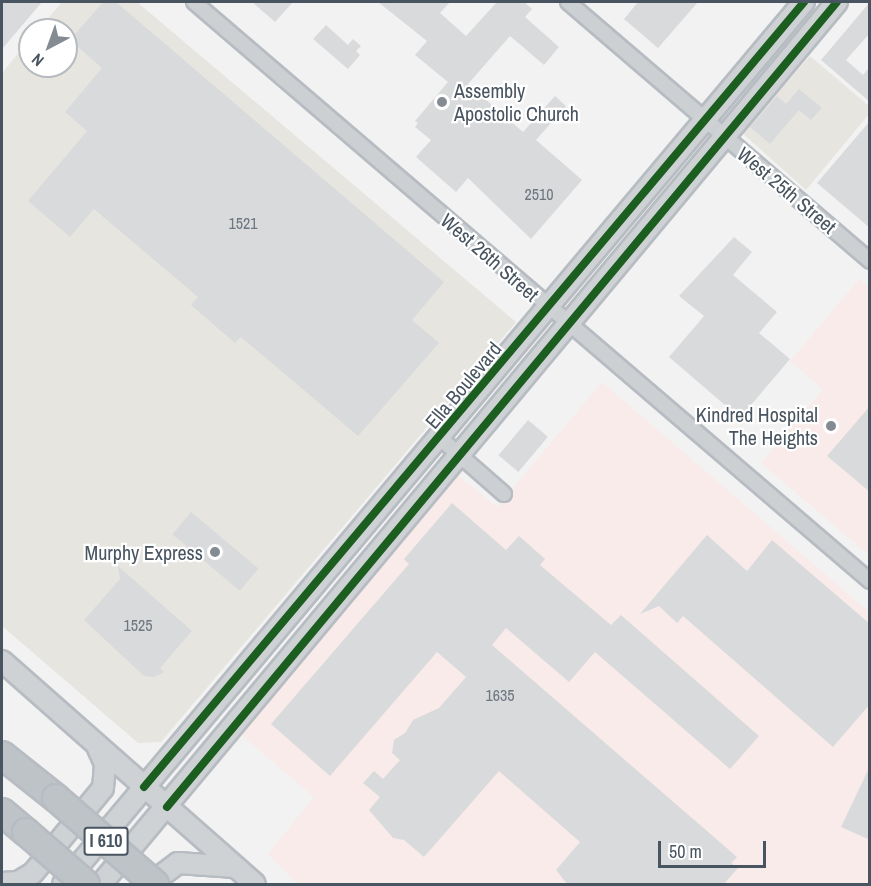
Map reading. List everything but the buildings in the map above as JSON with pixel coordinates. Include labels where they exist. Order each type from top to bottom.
[{"type":"highway","name":"I 610","points":[[2,755],[56,798],[155,885]]},
{"type":"highway","name":"I 610","points":[[2,812],[86,885]]},
{"type":"main road","name":"Ella Boulevard","points":[[63,885],[804,2]]},
{"type":"main road","name":"Ella Boulevard","points":[[101,885],[837,2]]},
{"type":"main road","points":[[2,661],[255,885]]},
{"type":"main road","points":[[2,883],[18,882],[33,873],[103,788],[105,764],[96,744]]},
{"type":"main road","points":[[150,885],[178,863],[235,867]]},
{"type":"street","name":"West 26th Street","points":[[194,2],[870,581]]},
{"type":"street","name":"West 25th Street","points":[[568,2],[870,261]]},
{"type":"street","points":[[440,438],[504,494]]},
{"type":"shaded area","points":[[62,2],[137,2],[516,322],[161,742],[138,743],[2,626],[2,73],[18,54],[18,78],[78,78],[78,18],[48,18]]},
{"type":"shaded area","points":[[810,56],[869,106],[869,114],[806,190],[742,133]]},
{"type":"shaded area","name":"Kindred Hospital The Heights","points":[[859,279],[870,287],[869,555],[761,463],[823,389],[790,361]]},
{"type":"shaded area","points":[[602,382],[869,612],[869,884],[298,884],[268,854],[314,797],[238,732],[453,471],[497,507]]},
{"type":"cycle path","points":[[144,787],[804,2]]},
{"type":"cycle path","points":[[167,807],[837,2]]},
{"type":"place","name":"Assembly Apostolic Church","points":[[442,102]]},
{"type":"place","name":"Kindred Hospital The Heights","points":[[831,426]]},
{"type":"place","name":"Murphy Express","points":[[215,552]]}]
